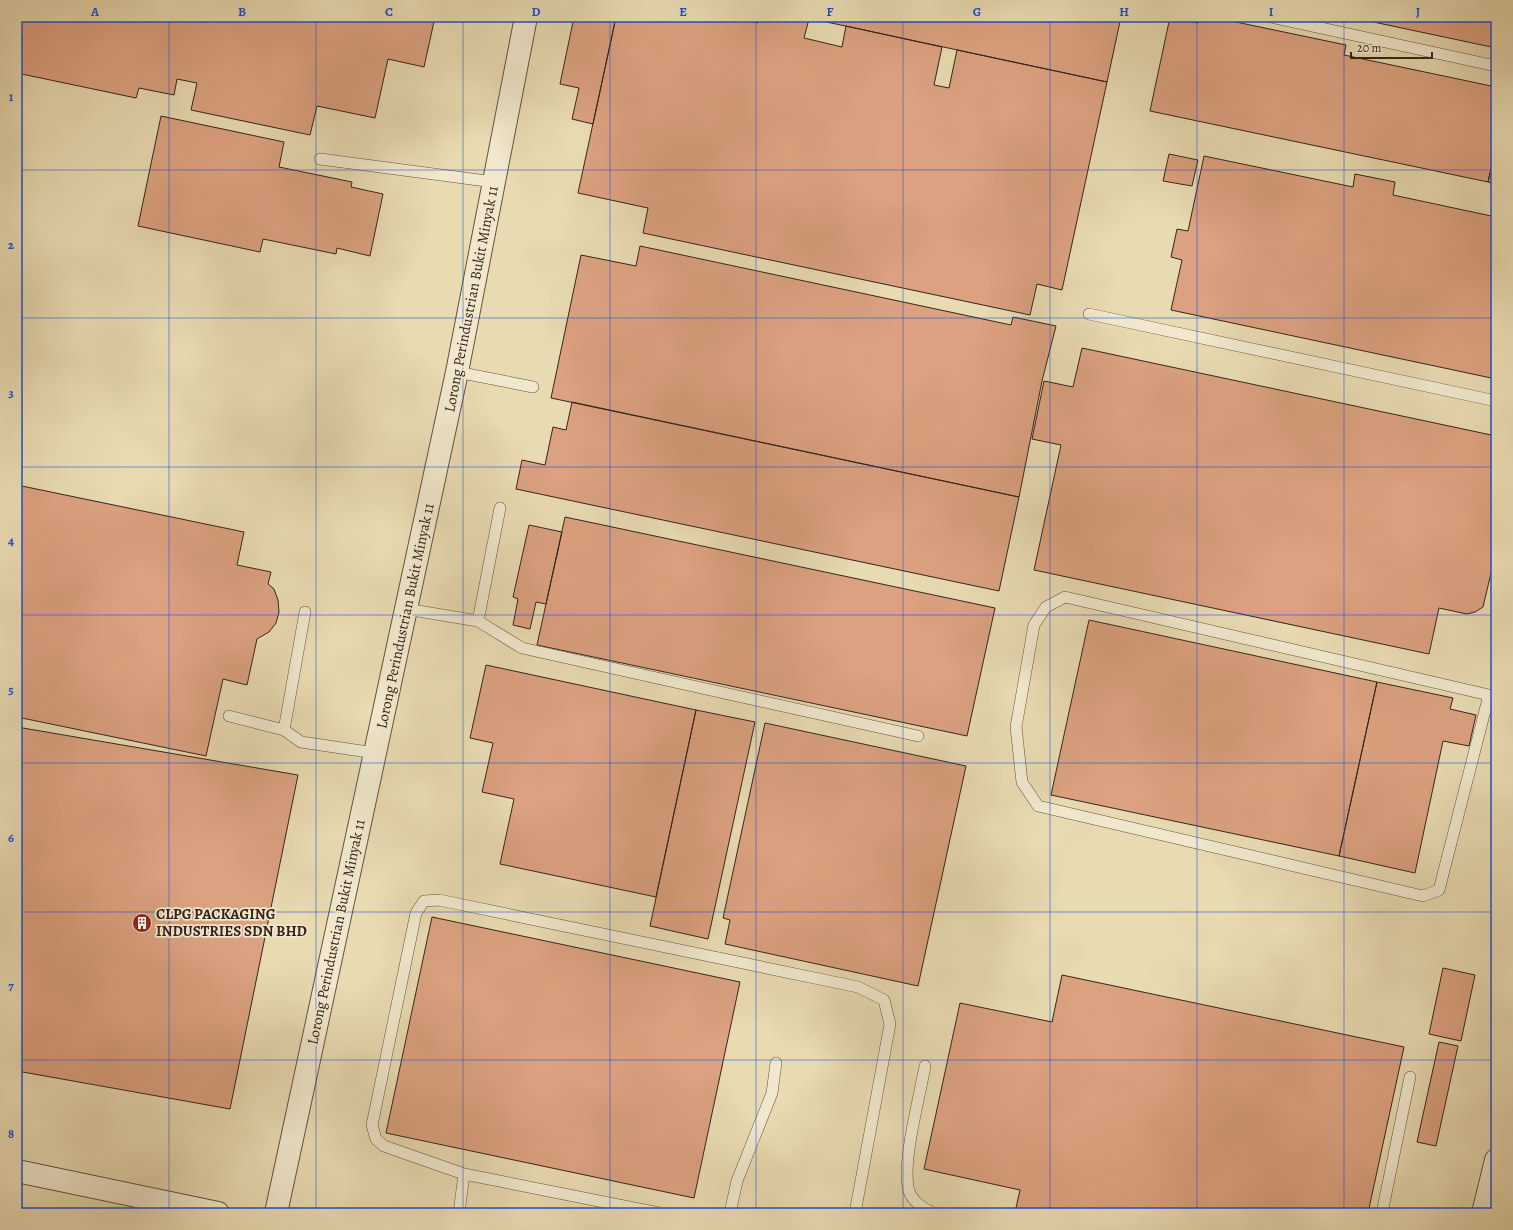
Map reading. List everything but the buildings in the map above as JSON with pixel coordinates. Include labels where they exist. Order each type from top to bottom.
[{"type":"street","name":"Lorong Perindustrian Bukit Minyak 11","points":[[276,1213],[457,372],[526,17]]},
{"type":"street","points":[[1483,1213],[1496,1160]]},
{"type":"street","points":[[17,1171],[218,1213]]},
{"type":"lane","points":[[1271,17],[1496,66]]},
{"type":"lane","points":[[320,159],[494,182]]},
{"type":"lane","points":[[1089,314],[1496,401]]},
{"type":"lane","points":[[457,372],[533,387]]},
{"type":"lane","points":[[478,621],[500,508]]},
{"type":"lane","points":[[1066,597],[1493,695],[1440,890],[1423,896],[1038,806],[1022,782],[1016,727],[1034,625],[1046,607],[1066,597]]},
{"type":"lane","points":[[406,609],[478,621],[522,648],[918,736]]},
{"type":"lane","points":[[284,730],[305,612]]},
{"type":"lane","points":[[229,716],[284,730],[301,742],[375,753]]},
{"type":"lane","points":[[659,1213],[464,1174],[384,1146],[376,1139],[372,1125],[416,913],[424,901],[439,900],[858,986],[884,1000],[890,1024],[855,1213]]},
{"type":"lane","points":[[730,1213],[737,1181],[772,1093],[776,1063]]},
{"type":"lane","points":[[925,1066],[906,1170],[909,1192],[922,1208],[933,1213]]},
{"type":"lane","points":[[1382,1213],[1410,1077]]},
{"type":"lane","points":[[459,1213],[464,1174]]},
{"type":"place","name":"CLPG PACKAGING INDUSTRIES SDN BHD","points":[[142,923]]}]
